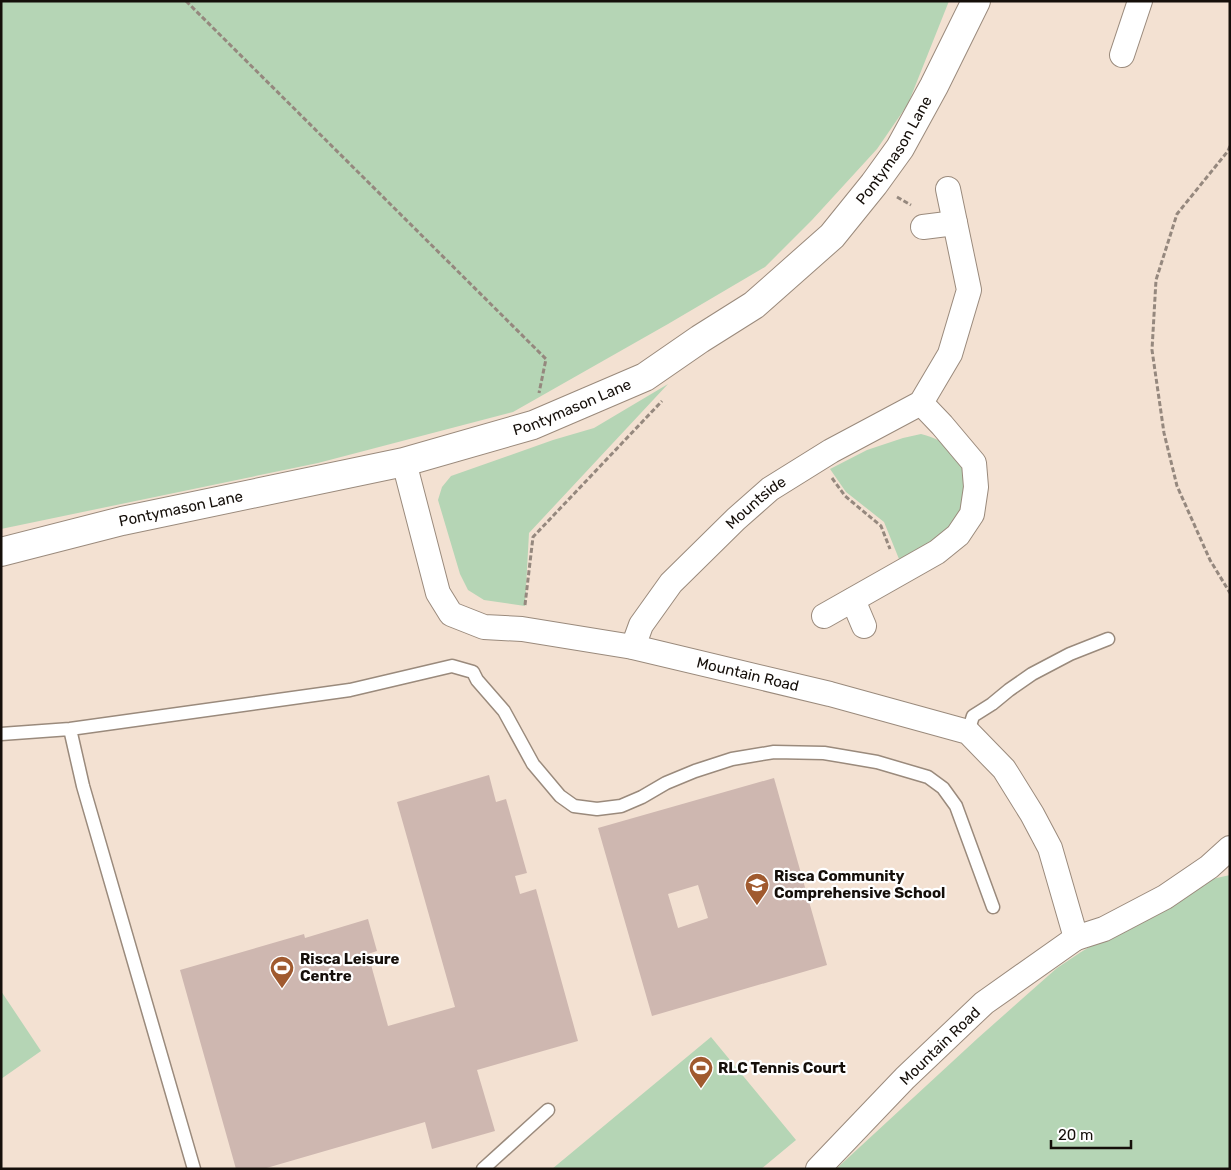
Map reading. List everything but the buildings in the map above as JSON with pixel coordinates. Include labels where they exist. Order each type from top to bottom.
[{"type":"street","name":"Pontymason Lane","points":[[1,552],[122,521],[404,462],[533,425],[645,377],[754,305],[832,236],[900,148],[934,86],[976,1]]},
{"type":"street","points":[[1122,55],[1140,1]]},
{"type":"street","points":[[824,616],[937,552],[958,535],[972,514],[976,487],[974,463],[921,403],[950,354],[969,290],[948,189]]},
{"type":"street","points":[[923,227],[955,223]]},
{"type":"street","name":"Mountside","points":[[633,647],[641,625],[671,583],[736,519],[770,489],[818,459],[921,403]]},
{"type":"street","name":"Mountain Road","points":[[404,462],[438,594],[451,614],[484,626],[633,647],[830,694],[968,732]]},
{"type":"street","points":[[853,600],[864,626]]},
{"type":"street","points":[[968,732],[1004,769],[1046,840],[1076,938]]},
{"type":"street","name":"Mountain Road","points":[[818,1169],[905,1078],[984,1003],[1076,938],[1104,929],[1165,897],[1209,867],[1230,848]]},
{"type":"lane","points":[[968,732],[973,716],[1032,674],[1070,654],[1108,639]]},
{"type":"lane","points":[[1,734],[70,730],[350,690],[452,666],[473,672],[477,680],[504,711],[533,764],[560,796],[574,806],[597,810],[621,806],[642,797],[666,783],[695,771],[732,759],[774,752],[824,754],[868,760],[928,776],[943,788],[956,806],[992,907]]},
{"type":"lane","points":[[70,730],[83,786],[194,1169]]},
{"type":"lane","points":[[482,1169],[548,1110]]},
{"type":"path","points":[[186,1],[546,359],[533,425]]},
{"type":"path","points":[[1230,146],[1177,214],[1156,280],[1152,350],[1164,432],[1177,486],[1210,560],[1230,593]]},
{"type":"path","points":[[874,184],[910,206],[936,187],[948,189]]},
{"type":"path","points":[[522,630],[533,537],[665,398]]},
{"type":"path","points":[[818,459],[845,496],[881,526],[900,573]]},
{"type":"green space","points":[[1,1],[949,1],[908,104],[877,149],[812,220],[765,267],[513,412],[318,463],[1,529]]},
{"type":"green space","points":[[668,384],[529,533],[525,606],[484,600],[468,590],[460,574],[438,500],[442,487],[451,476],[553,440],[594,428]]},
{"type":"green space","points":[[921,434],[935,438],[954,452],[963,471],[965,494],[959,516],[946,533],[930,544],[899,559],[884,522],[846,492],[830,469],[867,450]]},
{"type":"green space","points":[[1230,875],[1230,1169],[836,1169],[1057,968],[1199,882]]},
{"type":"green space","points":[[1,991],[41,1051],[1,1079]]},
{"type":"green space","name":"RLC Tennis Court","points":[[711,1037],[796,1140],[761,1169],[552,1169]]},
{"type":"place","name":"Risca Community Comprehensive School","points":[[757,906]]},
{"type":"place","name":"Risca Leisure Centre","points":[[282,989]]},
{"type":"place","name":"RLC Tennis Court","points":[[701,1089]]}]
